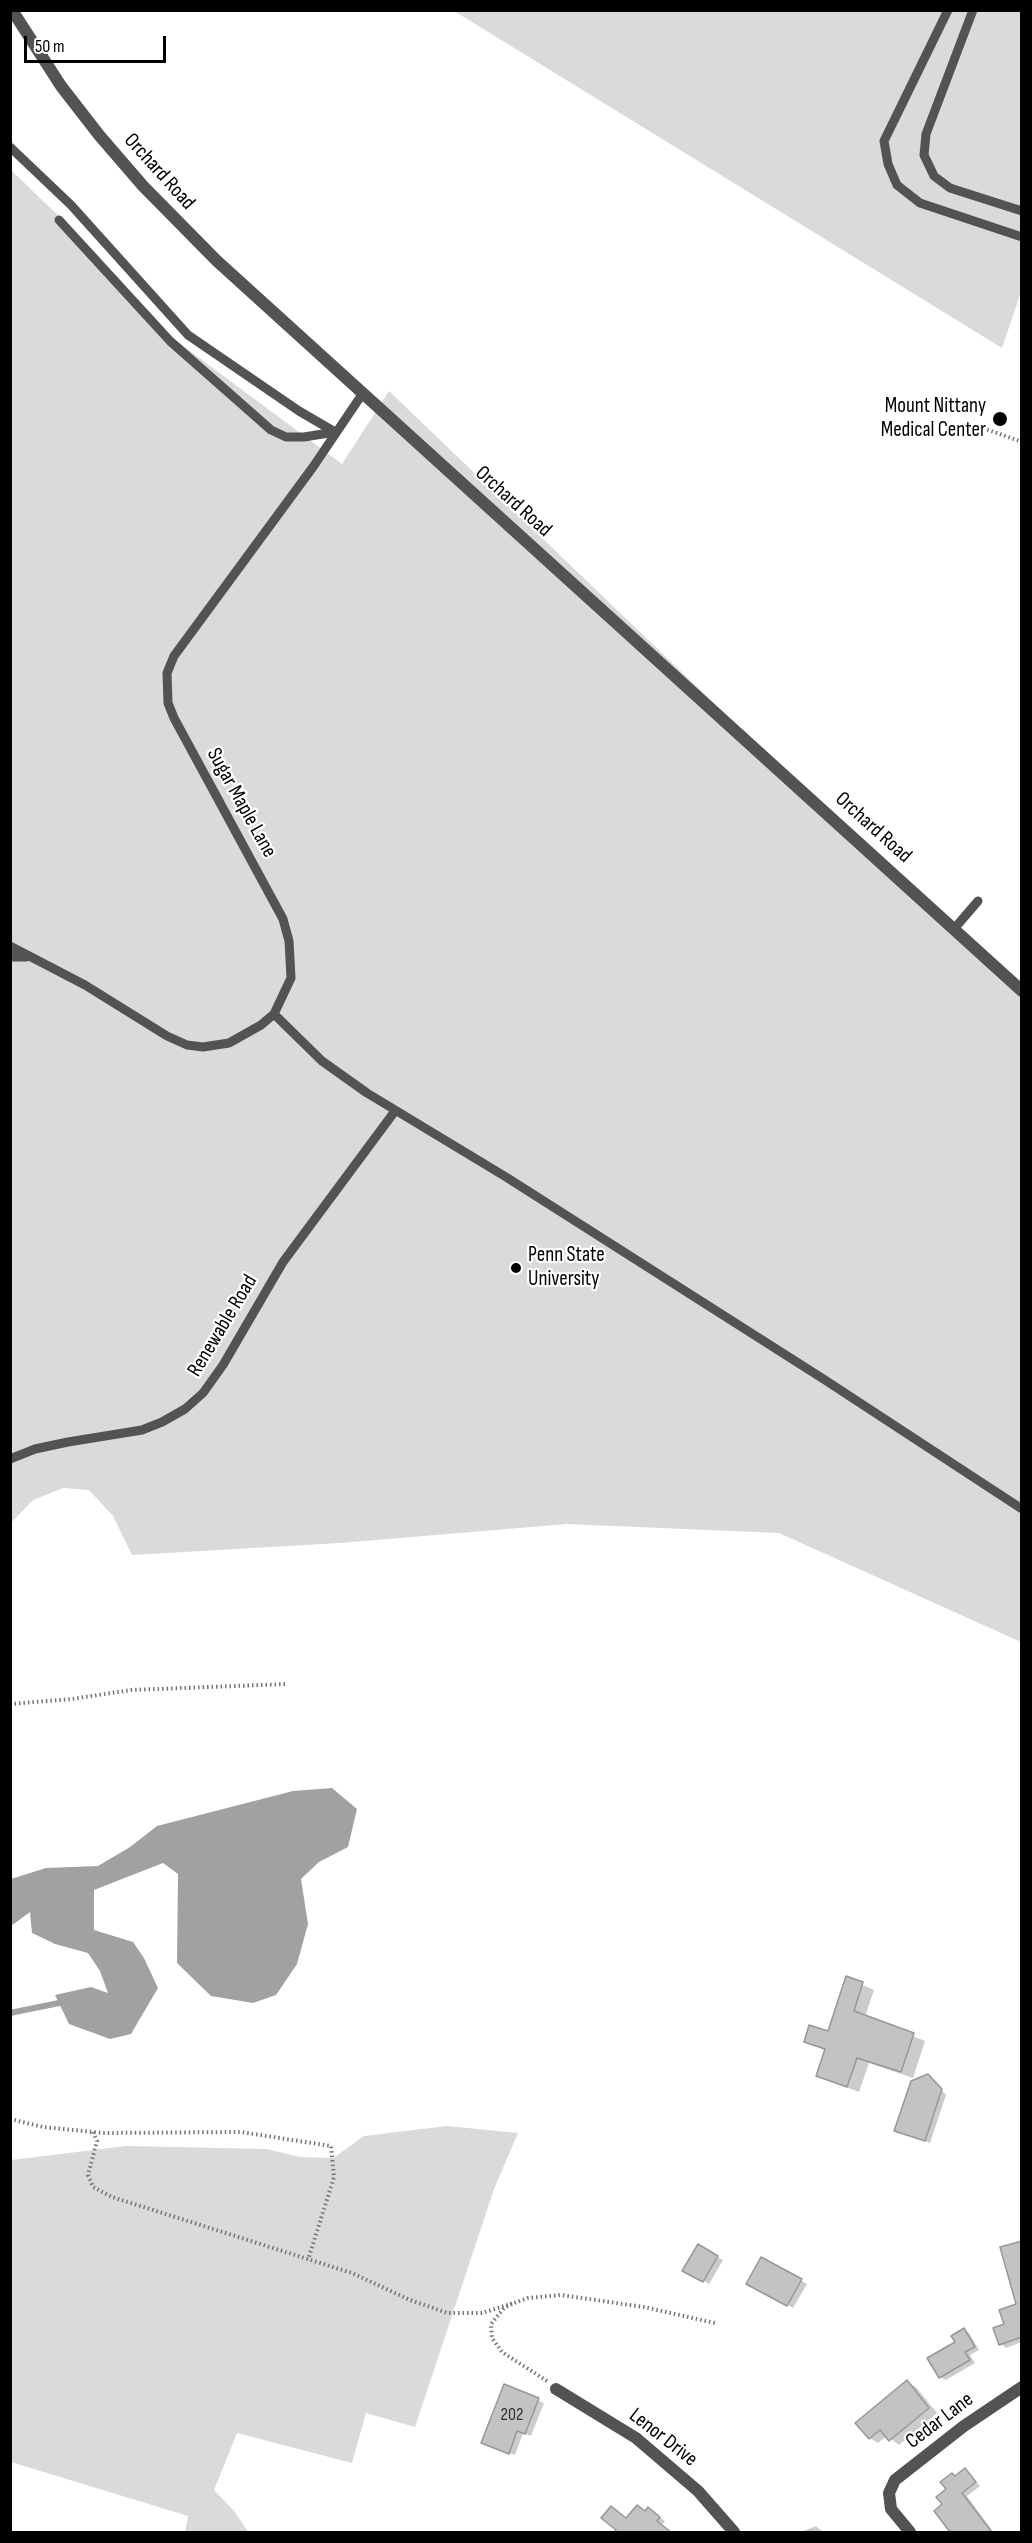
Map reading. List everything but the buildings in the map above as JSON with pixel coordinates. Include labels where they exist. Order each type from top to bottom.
[{"type":"street","name":"Orchard Road","points":[[12,10],[61,86],[143,186],[217,261],[1022,991]]},
{"type":"street","name":"Cedar Lane","points":[[910,2532],[891,2509],[889,2493],[895,2480],[964,2426],[1022,2388]]},
{"type":"street","name":"Lenor Drive","points":[[556,2389],[636,2438],[698,2491],[734,2532]]},
{"type":"lane","points":[[948,10],[884,141],[888,164],[897,185],[920,203],[1022,237]]},
{"type":"lane","points":[[973,10],[926,134],[924,154],[934,176],[950,188],[1022,211]]},
{"type":"lane","points":[[10,147],[71,205],[134,278],[188,334],[299,411],[335,432]]},
{"type":"lane","points":[[58,220],[170,341],[271,430],[286,437],[304,437],[335,432]]},
{"type":"lane","name":"Sugar Maple Lane","points":[[10,946],[187,1045],[203,1047],[229,1043],[261,1025],[274,1014],[291,978],[289,941],[283,920],[174,718],[168,703],[167,673],[174,656],[313,467],[363,393]]},
{"type":"lane","points":[[954,929],[978,902]]},
{"type":"lane","points":[[10,957],[34,958]]},
{"type":"lane","points":[[274,1014],[322,1061],[395,1111],[506,1177],[825,1380],[1022,1509]]},
{"type":"lane","name":"Renewable Road","points":[[10,1459],[68,1442],[142,1430],[185,1409],[203,1393],[223,1365],[283,1262],[395,1111]]},
{"type":"path","points":[[983,428],[1022,442]]},
{"type":"path","points":[[10,1704],[72,1699],[131,1690],[286,1684]]},
{"type":"path","points":[[10,2119],[43,2127],[93,2132],[241,2132],[331,2146],[334,2177],[308,2260]]},
{"type":"path","points":[[93,2132],[97,2141],[88,2175],[93,2187],[112,2197],[352,2273],[410,2300],[447,2313],[482,2313],[528,2298],[561,2295],[644,2307],[715,2323]]},
{"type":"path","points":[[514,2302],[504,2308],[492,2324],[492,2338],[502,2352],[556,2389]]},
{"type":"shaded area","points":[[454,11],[1021,11],[1021,292],[1002,348]]},
{"type":"shaded area","name":"Penn State University","points":[[11,170],[70,227],[155,325],[342,464],[389,391],[1021,998],[1021,1642],[779,1533],[567,1524],[340,1543],[132,1555],[113,1516],[89,1490],[63,1488],[33,1500],[11,1523]]},
{"type":"shaded area","points":[[332,1788],[357,1809],[348,1847],[319,1862],[301,1879],[308,1924],[297,1964],[276,1995],[253,2003],[211,1996],[177,1963],[178,1874],[163,1863],[94,1890],[94,1930],[133,1942],[144,1958],[158,1988],[131,2034],[110,2039],[69,2024],[55,1995],[91,1987],[108,1993],[100,1971],[88,1953],[55,1944],[32,1933],[30,1912],[11,1926],[11,1879],[46,1868],[98,1866],[130,1847],[157,1826],[293,1791]]},
{"type":"shaded area","points":[[447,2126],[518,2133],[494,2189],[415,2427],[366,2413],[352,2463],[237,2433],[214,2490],[235,2512],[248,2532],[185,2532],[188,2516],[11,2462],[11,2160],[126,2146],[266,2149],[300,2157],[333,2158],[364,2136]]},
{"type":"waterway","points":[[10,2013],[59,2003]]},
{"type":"place","name":"Mount Nittany Medical Center","points":[[1000,419]]},
{"type":"place","name":"Penn State University","points":[[516,1268]]}]
